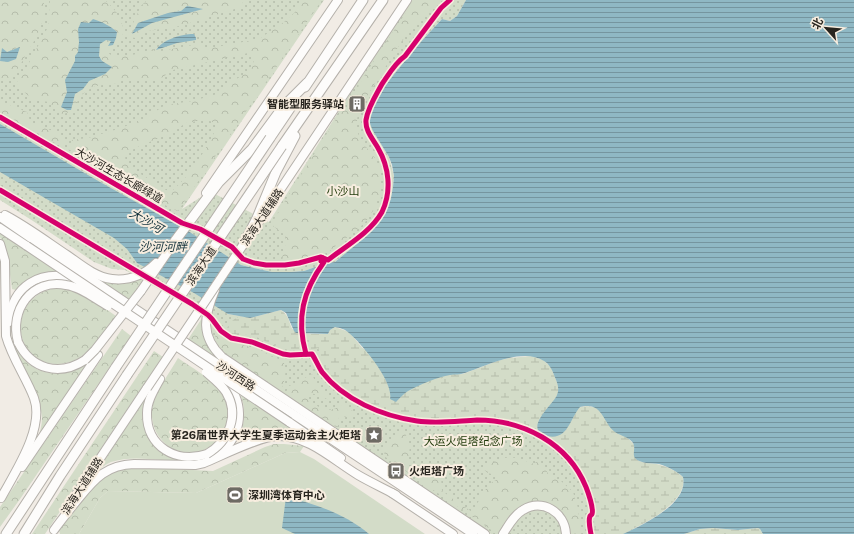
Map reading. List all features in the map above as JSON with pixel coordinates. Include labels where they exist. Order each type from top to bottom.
[{"type":"highway","name":"滨海大道","points":[[24,534],[60,476],[127,375],[285,148],[313,100],[376,9],[384,0]]},
{"type":"highway","name":"滨海大道","points":[[5,534],[267,136],[307,83],[362,1]]},
{"type":"highway","points":[[175,241],[219,182],[267,136]]},
{"type":"highway","points":[[243,245],[257,218],[285,148]]},
{"type":"main road","points":[[0,498],[338,0]]},
{"type":"main road","name":"滨海大道辅路","points":[[53,532],[78,491],[407,0]]},
{"type":"main road","points":[[0,212],[32,240],[98,275],[111,279],[119,280],[133,278],[148,271],[175,241]]},
{"type":"main road","name":"沙河西路","points":[[0,217],[175,346],[453,534]]},
{"type":"main road","name":"沙河西路","points":[[0,228],[32,240],[48,250],[473,534]]},
{"type":"main road","points":[[0,244],[6,271],[6,336],[34,398],[37,420],[29,444],[0,498]]},
{"type":"main road","points":[[224,274],[216,288],[207,311],[206,322],[209,339],[214,348],[227,362],[389,468],[485,534]]},
{"type":"main road","points":[[7,317],[21,291],[28,284],[44,276],[65,276],[78,279],[120,299]]},
{"type":"main road","points":[[141,291],[95,350],[79,364],[66,369],[58,370],[43,367],[32,360],[18,342],[16,327],[18,313],[29,296],[47,285],[54,284],[73,286],[141,322]]},
{"type":"main road","points":[[188,327],[148,405],[147,420],[151,435],[162,448],[175,455],[190,458],[220,455],[231,448],[278,436],[295,438],[308,443],[358,475],[396,495]]},
{"type":"main road","points":[[183,341],[211,364],[232,388],[238,400],[239,410],[237,428],[231,448]]},
{"type":"main road","points":[[53,532],[92,482],[104,472],[126,464],[195,465],[210,456],[220,445],[228,432],[232,415],[230,400],[217,382],[175,346]]},
{"type":"main road","points":[[341,445],[389,468]]},
{"type":"main road","points":[[503,534],[516,516],[526,508],[539,505],[552,509],[562,519],[566,528],[566,534]]},
{"type":"green space","name":"大运火炬塔纪念广场","points":[[0,0],[324,0],[182,209],[201,197],[215,194],[269,222],[351,92],[412,0],[466,0],[457,16],[450,21],[442,19],[417,46],[383,88],[373,131],[389,157],[394,176],[391,198],[380,219],[364,238],[335,262],[327,263],[304,271],[291,272],[272,272],[241,265],[228,314],[250,318],[580,407],[587,406],[597,408],[634,445],[623,534],[491,534],[232,362],[216,342],[210,325],[210,318],[125,270],[112,269],[94,262],[0,200]]},
{"type":"green space","points":[[0,0],[44,0],[43,19],[37,36],[12,79],[5,81],[0,79],[0,61],[8,62],[20,47],[7,52],[0,57]]},
{"type":"green space","points":[[50,0],[105,0],[120,18],[123,29],[121,41],[107,52],[111,55],[129,56],[152,49],[156,52],[198,44],[211,48],[259,39],[284,22],[295,12],[300,0],[322,0],[178,211],[172,209],[68,149],[72,140],[88,138],[121,128],[146,118],[165,105],[193,101],[217,94],[230,83],[251,70],[254,60],[253,56],[248,53],[173,70],[160,79],[126,79],[117,83],[96,86],[80,96],[73,111],[63,114],[57,112],[49,102],[38,101],[30,97],[16,82],[20,80],[48,27]],"holes":[[[84,22],[89,23],[116,38],[109,45],[111,41],[106,40],[102,43],[98,53],[109,65],[95,79],[89,81],[83,89],[75,94],[72,106],[62,104],[67,92],[65,80],[78,52],[78,29]],[[203,120],[217,124],[217,127],[198,162],[172,191],[166,190],[131,168],[125,158],[127,154],[135,148],[169,134],[186,123]]]},
{"type":"green space","points":[[147,0],[245,0],[238,8],[180,26],[148,31],[141,36],[134,38],[129,35],[129,32],[141,6]],"holes":[[[187,6],[202,9],[179,17],[169,17],[132,32],[136,25],[140,22],[182,9]]]},
{"type":"green space","points":[[414,0],[438,0],[406,35],[365,99],[354,93],[366,73]]},
{"type":"green space","points":[[0,101],[27,112],[31,124],[42,123],[46,129],[60,133],[65,141],[62,147],[0,112]]},
{"type":"green space","name":"小沙山","points":[[344,106],[347,109],[359,110],[357,120],[358,134],[377,162],[379,169],[380,192],[378,200],[367,220],[328,252],[310,259],[285,261],[282,258],[286,242],[285,235],[273,226],[275,217]]},
{"type":"green space","points":[[0,232],[58,272],[40,275],[30,279],[16,290],[12,289],[7,252],[0,237]]},
{"type":"green space","points":[[142,278],[145,280],[128,301],[96,279],[119,284],[136,281]]},
{"type":"green space","points":[[56,288],[80,294],[116,316],[90,349],[79,358],[71,362],[56,364],[41,360],[30,352],[23,341],[21,328],[23,315],[29,303],[40,293]]},
{"type":"green space","points":[[281,310],[288,318],[294,331],[299,333],[328,334],[330,330],[335,327],[349,332],[380,369],[391,394],[406,392],[450,375],[463,374],[497,361],[509,358],[532,356],[543,360],[551,367],[559,387],[558,395],[552,404],[540,416],[538,429],[541,433],[507,420],[488,417],[435,420],[422,419],[392,412],[362,401],[337,385],[323,370],[315,354],[320,352],[318,348],[306,351],[287,350],[254,336],[226,332],[226,329],[233,320],[240,316],[250,318]]},
{"type":"green space","points":[[204,315],[203,329],[206,341],[220,362],[187,341]]},
{"type":"green space","points":[[122,329],[131,336],[0,527],[0,507]]},
{"type":"green space","points":[[217,334],[221,334],[230,342],[254,348],[283,361],[285,373],[281,392],[243,367],[224,352],[218,344],[215,336]]},
{"type":"green space","points":[[11,337],[21,356],[29,364],[46,372],[56,373],[75,370],[92,359],[38,439],[42,421],[41,408],[34,388],[14,347]]},
{"type":"green space","points":[[154,351],[163,357],[45,534],[32,534]]},
{"type":"green space","points":[[178,358],[205,376],[215,385],[227,405],[228,420],[223,434],[213,444],[201,451],[187,453],[173,449],[160,438],[153,425],[152,409],[156,396]]},
{"type":"green space","points":[[312,374],[315,381],[335,401],[311,393],[308,393],[307,397],[316,405],[328,410],[343,404],[354,412],[354,415],[351,417],[339,417],[338,426],[336,427],[285,394],[289,386]]},
{"type":"green space","points":[[150,389],[143,406],[142,413],[147,435],[155,447],[171,457],[182,460],[197,461],[186,462],[132,458],[121,459],[108,463],[93,474]]},
{"type":"green space","points":[[240,393],[309,439],[290,433],[247,441],[240,436],[244,414]]},
{"type":"green space","points":[[580,407],[593,407],[601,411],[616,433],[628,438],[634,445],[634,452],[638,460],[641,462],[666,467],[683,477],[683,485],[675,500],[652,519],[629,532],[623,534],[595,534],[592,500],[585,481],[575,464],[546,436],[552,437],[567,429]]},
{"type":"green space","points":[[403,428],[410,445],[408,465],[419,474],[422,465],[441,478],[442,491],[472,512],[489,484],[501,477],[488,473],[483,469],[488,465],[500,459],[506,458],[519,458],[531,464],[540,461],[549,475],[561,481],[573,492],[578,508],[581,534],[567,534],[549,505],[512,514],[497,534],[384,456],[385,447]]},
{"type":"green space","points":[[274,444],[304,446],[300,452],[285,453],[196,493],[108,491],[100,498],[79,534],[60,534],[59,530],[67,517],[90,489],[113,470],[132,467],[213,471]]},
{"type":"green space","name":"深圳湾体育中心","points":[[300,452],[314,459],[425,534],[79,534],[100,498],[108,491],[196,493],[285,453]]},
{"type":"green space","points":[[713,528],[738,530],[758,528],[763,534],[684,534],[700,529]]},
{"type":"water","points":[[466,0],[854,0],[854,534],[763,534],[758,528],[738,530],[713,528],[700,529],[684,534],[623,534],[652,519],[672,505],[679,496],[683,487],[683,477],[675,471],[662,465],[637,460],[634,456],[633,443],[615,432],[598,410],[593,407],[580,407],[568,428],[560,435],[554,437],[540,433],[537,428],[538,423],[557,395],[558,390],[552,371],[549,365],[544,361],[535,357],[526,356],[504,359],[463,374],[445,376],[418,386],[408,391],[396,402],[390,399],[390,392],[387,383],[369,354],[355,338],[341,328],[335,327],[330,330],[328,334],[296,333],[286,313],[281,310],[250,318],[228,314],[194,293],[137,263],[127,249],[114,238],[0,172],[0,124],[188,231],[241,265],[272,272],[291,272],[304,271],[327,263],[335,262],[364,238],[380,219],[391,198],[394,176],[392,165],[370,124],[370,115],[373,105],[383,88],[417,46],[442,19],[450,21],[457,16]]},
{"type":"water","points":[[187,6],[203,9],[152,23],[132,34],[138,23],[168,13],[181,11]]},
{"type":"water","points":[[93,19],[106,24],[117,32],[113,45],[108,46],[111,41],[106,40],[100,44],[99,56],[102,61],[112,67],[105,74],[89,81],[83,89],[75,94],[71,110],[67,110],[61,107],[67,92],[65,80],[78,52],[78,29],[81,22],[89,23]]},
{"type":"water","points":[[194,34],[196,40],[177,43],[156,50],[162,43]]},
{"type":"water","points":[[20,47],[16,59],[8,62],[0,61],[2,48],[7,52]]},
{"type":"water","points":[[286,497],[330,511],[351,521],[369,534],[295,534],[282,528]]},
{"type":"cycle path","name":"大沙河生态长廊绿道","points":[[0,117],[182,223],[200,229],[232,247],[243,259],[266,265],[299,263],[321,257],[328,260],[364,233],[377,220],[382,212],[388,188],[387,171],[382,155],[367,128],[366,120],[368,110],[392,69],[405,56],[441,8],[450,0]]},
{"type":"cycle path","points":[[0,190],[192,304],[208,315],[221,331],[231,338],[252,342],[283,354],[312,354],[322,372],[341,391],[377,411],[404,419],[424,422],[477,420],[494,421],[511,424],[542,437],[556,446],[578,471],[586,487],[592,508],[592,514],[589,520],[591,534]]},
{"type":"cycle path","points":[[306,354],[302,329],[303,305],[306,294],[324,262],[321,261],[323,258]]},
{"type":"place","name":"智能型服务驿站","points":[[357,104]]},
{"type":"place","name":"第26届世界大学生夏季运动会主火炬塔","points":[[374,435]]},
{"type":"place","name":"火炬塔广场","points":[[396,471]]},
{"type":"place","name":"深圳湾体育中心","points":[[235,495]]},
{"type":"water label","name":"大沙河","points":[[146,221]]},
{"type":"water label","name":"沙河河畔","points":[[163,247]]}]
